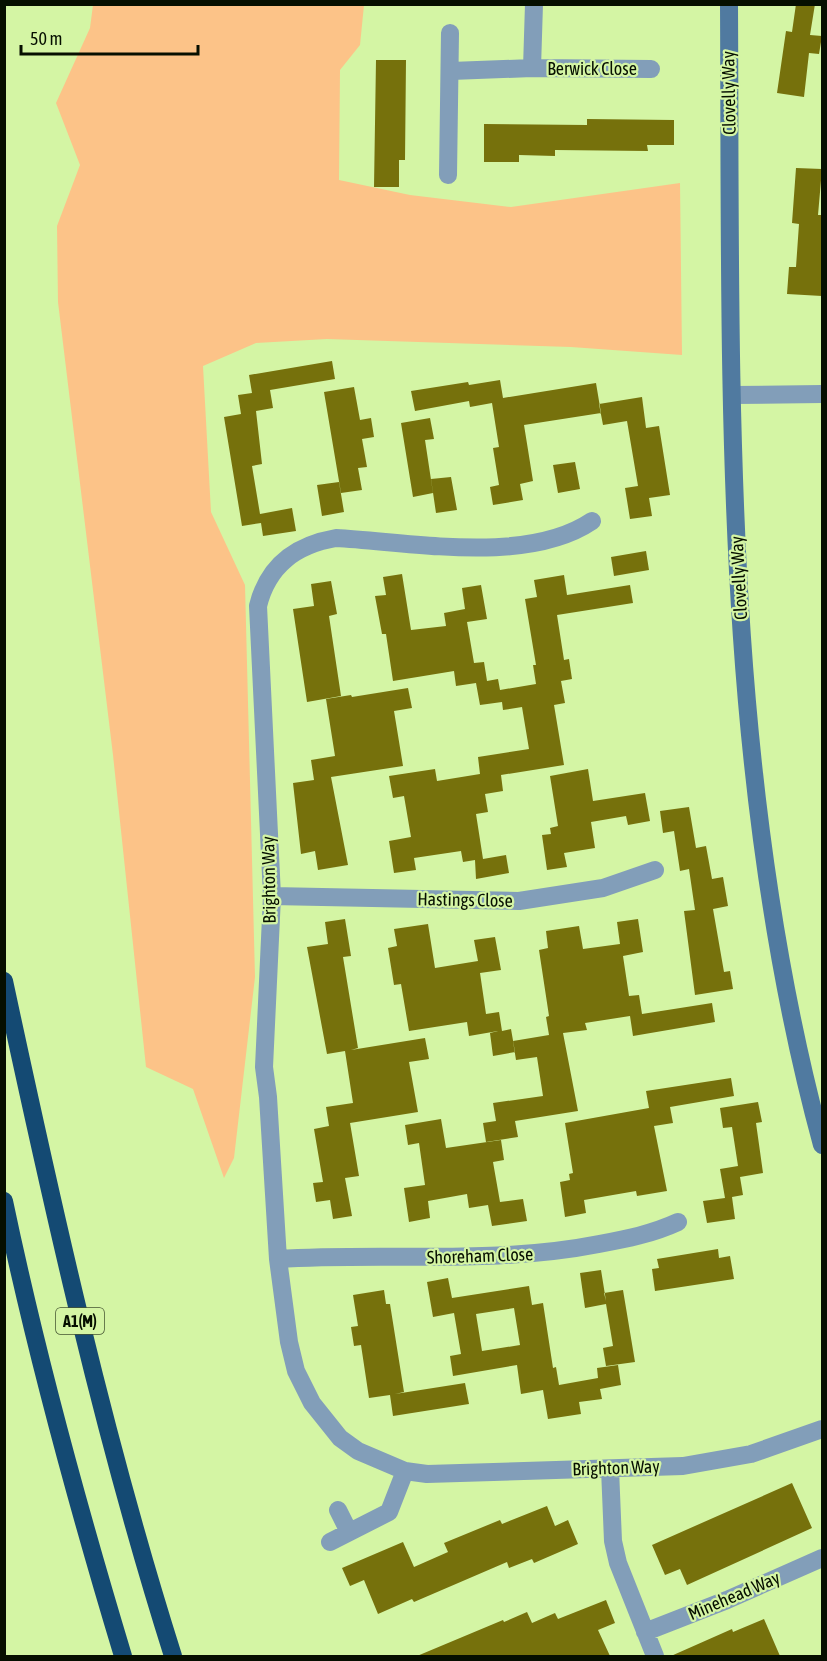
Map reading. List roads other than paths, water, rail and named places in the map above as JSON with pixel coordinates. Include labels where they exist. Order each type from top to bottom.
[{"type":"highway","name":"A1(M)","points":[[4,981],[63,1255],[135,1535],[173,1656]]},
{"type":"highway","name":"A1(M)","points":[[4,1201],[51,1398],[93,1558],[123,1656]]},
{"type":"street","name":"Berwick Close","points":[[532,68],[534,4]]},
{"type":"street","name":"Clovelly Way","points":[[729,4],[734,443],[746,710],[757,802],[795,1027],[822,1145]]},
{"type":"street","points":[[448,175],[450,33]]},
{"type":"street","name":"Berwick Close","points":[[451,71],[532,68],[651,69]]},
{"type":"street","points":[[733,395],[822,394]]},
{"type":"street","name":"Brighton Way","points":[[592,521],[573,534],[501,549],[336,538],[309,543],[280,563],[263,588],[258,606],[272,896],[264,1067],[268,1097],[278,1259],[289,1342],[296,1371],[308,1396],[340,1438],[358,1451],[405,1471],[456,1474],[683,1466],[719,1461],[781,1445],[822,1429]]},
{"type":"street","name":"Hastings Close","points":[[272,896],[519,901],[603,888],[655,870]]},
{"type":"street","name":"Shoreham Close","points":[[278,1259],[320,1257],[406,1259],[555,1253],[637,1237],[678,1222]]},
{"type":"street","points":[[610,1469],[613,1541],[618,1563],[655,1656]]},
{"type":"street","points":[[330,1542],[389,1512],[405,1471]]},
{"type":"street","points":[[338,1509],[349,1532]]},
{"type":"street","name":"Minehead Way","points":[[645,1632],[727,1600],[822,1558]]}]
